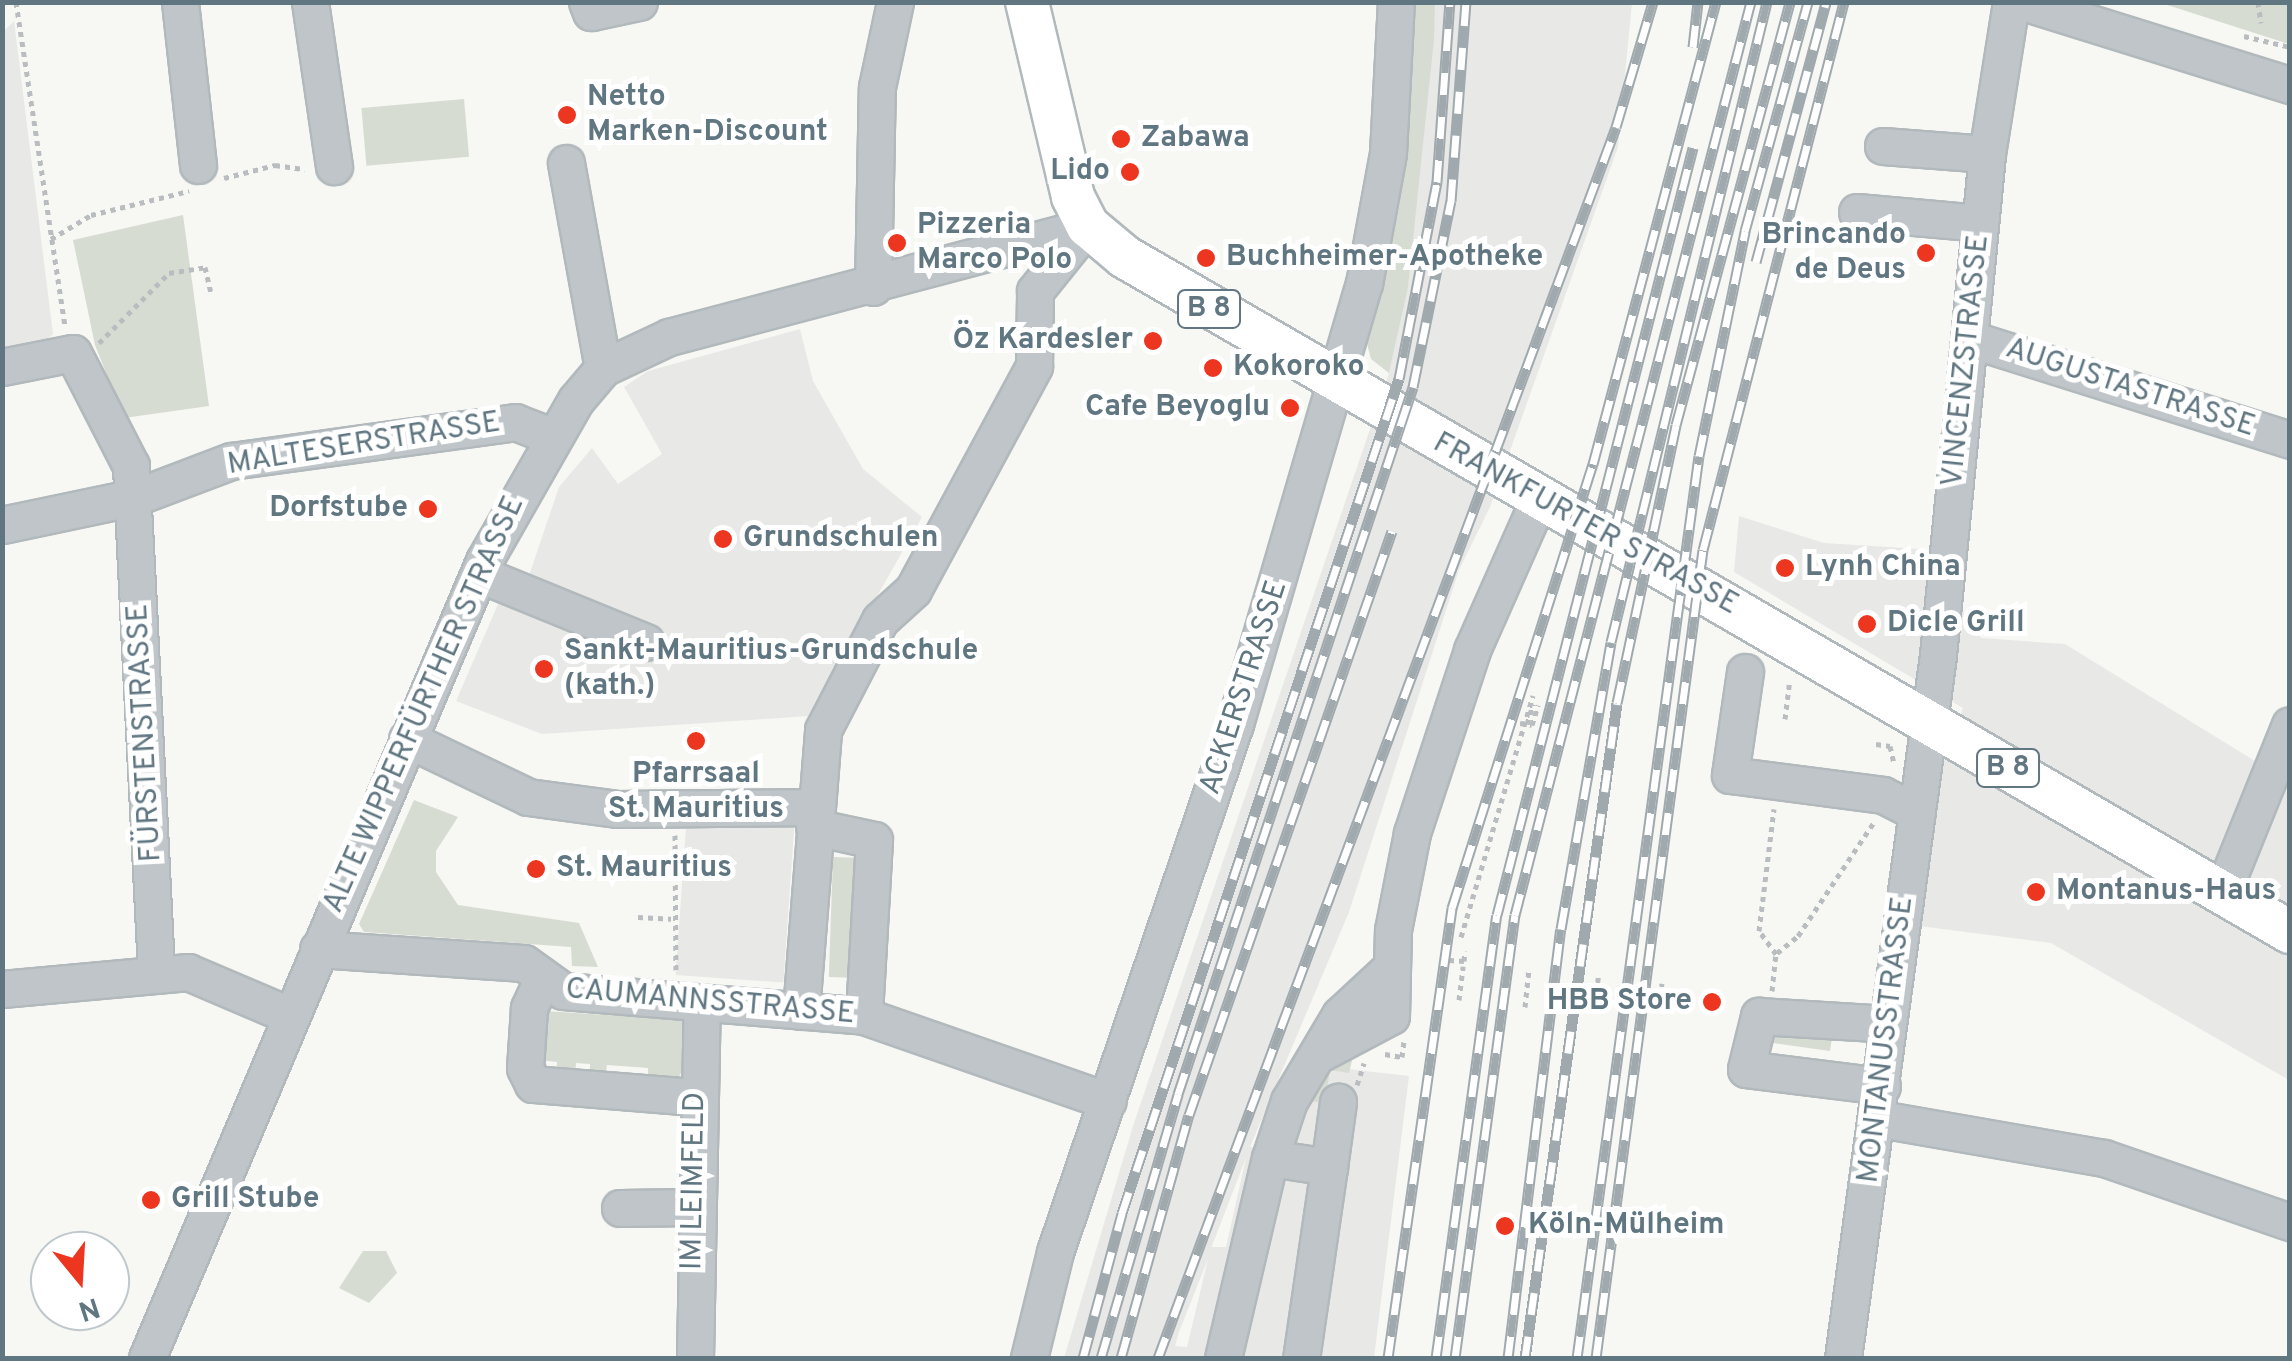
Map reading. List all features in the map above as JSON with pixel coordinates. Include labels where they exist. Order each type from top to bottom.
[{"type":"main road","name":"FRANKFURTER STRASSE","points":[[1027,2],[1064,170],[1088,226],[1137,266],[2290,932]]},
{"type":"street","points":[[180,2],[200,174]]},
{"type":"street","points":[[310,2],[334,166]]},
{"type":"street","points":[[588,2],[590,12],[639,2]]},
{"type":"street","points":[[873,287],[877,87],[894,2]]},
{"type":"street","name":"ACKERSTRASSE","points":[[1029,1358],[1336,384],[1386,171],[1396,2]]},
{"type":"street","name":"VINCENZSTRASSE","points":[[1929,721],[1987,154],[2011,2]]},
{"type":"street","points":[[2023,2],[2290,85]]},
{"type":"street","points":[[1883,146],[1987,154]]},
{"type":"street","points":[[566,163],[603,368]]},
{"type":"street","points":[[1858,212],[1980,223]]},
{"type":"street","points":[[801,1011],[815,817],[828,717],[880,620],[913,590],[1034,366],[1042,340],[1034,291],[1088,226]]},
{"type":"street","name":"ALTE WIPPERFÜRTHER STRASSE","points":[[147,1358],[478,574],[551,436],[603,368],[669,337],[873,287],[1088,226]]},
{"type":"street","name":"AUGUSTASTRASSE","points":[[1970,339],[2290,440]]},
{"type":"street","points":[[2,367],[73,352]]},
{"type":"street","name":"FÜRSTENSTRASSE","points":[[73,352],[109,414],[136,497],[156,970]]},
{"type":"street","name":"MALTESERSTRASSE","points":[[2,525],[136,497],[231,461],[515,422],[551,436]]},
{"type":"street","points":[[1321,1053],[1396,1021],[1391,968],[1412,833],[1436,753],[1538,500]]},
{"type":"street","points":[[478,574],[646,642]]},
{"type":"street","points":[[1744,672],[1730,774],[1883,794],[1899,811]]},
{"type":"street","name":"MONTANUSSTRASSE","points":[[1843,1358],[1881,1103],[1899,811],[1929,721]]},
{"type":"street","points":[[2222,893],[2290,725]]},
{"type":"street","points":[[407,739],[528,797],[815,817],[874,840],[864,1016]]},
{"type":"street","name":"CAUMANNSSTRASSE","points":[[318,949],[524,963],[541,982],[688,1002],[864,1016],[1108,1101]]},
{"type":"street","points":[[1223,1358],[1270,1158],[1288,1101],[1321,1053],[1340,1016],[1391,968]]},
{"type":"street","points":[[2,989],[156,970],[188,972],[290,1016]]},
{"type":"street","name":"CAUMANNSSTRASSE","points":[[541,982],[528,1023],[533,1084],[695,1097]]},
{"type":"street","name":"IM LEIMFELD","points":[[688,1002],[695,1097],[695,1358]]},
{"type":"street","points":[[1888,1024],[1759,1016],[1746,1070],[2104,1158],[2290,1222]]},
{"type":"street","points":[[1300,1358],[1338,1102]]},
{"type":"street","points":[[1270,1158],[1328,1167]]},
{"type":"street","points":[[620,1208],[692,1206]]},
{"type":"path","points":[[16,2],[51,239],[73,352],[113,338],[168,273],[205,267],[210,294]]},
{"type":"path","points":[[2258,2],[2261,23]]},
{"type":"path","points":[[51,239],[91,215],[167,200],[200,174],[274,165],[334,166]]},
{"type":"path","points":[[1461,938],[1532,695]]},
{"type":"path","points":[[1523,724],[1535,704]]},
{"type":"path","points":[[1770,1008],[1776,954],[1759,932],[1775,798]]},
{"type":"path","points":[[671,919],[676,807]]},
{"type":"path","points":[[1776,954],[1798,936],[1899,811]]},
{"type":"path","points":[[638,917],[671,919],[679,926],[688,1002]]},
{"type":"path","points":[[1449,960],[1464,961],[1465,951]]},
{"type":"path","points":[[1459,1000],[1463,966]]},
{"type":"path","points":[[1524,1006],[1529,971]]},
{"type":"path","points":[[1594,1012],[1598,977]]},
{"type":"path","points":[[1658,1006],[1662,983]]},
{"type":"path","points":[[1338,1102],[1362,1080],[1366,1051],[1402,1057],[1396,1021]]},
{"type":"shaded area","points":[[1409,3],[1435,3],[1434,39],[1408,288],[1389,373],[1371,359],[1365,336]]},
{"type":"shaded area","points":[[1435,3],[1632,3],[1618,147],[1490,507],[1459,570],[1349,912],[1250,1147],[1258,1147],[1295,1063],[1409,1076],[1374,1358],[1064,1358],[1133,1126],[1389,373],[1408,288]],"holes":[[[1246,1158],[1226,1247],[1212,1247],[1212,1246]],[[1208,1259],[1187,1347],[1175,1346],[1179,1332]]]},
{"type":"shaded area","points":[[2161,3],[2289,3],[2289,44]]},
{"type":"shaded area","points":[[14,21],[53,334],[3,380],[2,33]]},
{"type":"shaded area","points":[[464,99],[469,157],[366,166],[361,108]]},
{"type":"shaded area","points":[[183,215],[209,406],[124,418],[95,345],[73,240]]},
{"type":"shaded area","name":"Grundschulen","points":[[800,329],[813,381],[863,469],[922,517],[809,716],[542,734],[456,701],[502,595],[520,602],[559,487],[592,448],[618,484],[662,454],[624,387],[648,371]]},
{"type":"shaded area","points":[[1739,516],[1824,543],[1920,549],[1981,638],[2065,644],[2289,782],[2289,1080],[2051,943],[1919,926],[1929,803],[1963,708],[1734,572]]},
{"type":"shaded area","points":[[414,800],[458,817],[436,851],[436,872],[458,905],[579,923],[598,967],[572,966],[571,947],[364,932],[359,924]]},
{"type":"shaded area","points":[[687,808],[795,816],[783,983],[676,975]]},
{"type":"shaded area","points":[[833,857],[856,858],[852,978],[829,977]]},
{"type":"shaded area","points":[[545,1011],[683,1020],[683,1070],[674,1084],[648,1082],[648,1068],[607,1065],[605,1079],[590,1078],[590,1064],[576,1063],[575,1077],[556,1076],[557,1062],[539,1060]]},
{"type":"shaded area","points":[[1834,1025],[1830,1051],[1758,1041],[1759,1034]]},
{"type":"shaded area","points":[[1365,1037],[1378,1046],[1355,1048],[1349,1073],[1330,1070],[1325,1103],[1308,1101],[1296,1148],[1290,1133],[1300,1109],[1337,1054]]},
{"type":"shaded area","points":[[363,1251],[386,1251],[397,1273],[369,1303],[339,1288]]},
{"type":"railway","points":[[1083,1358],[1122,1213],[1399,379],[1437,182],[1450,2]]},
{"type":"railway","points":[[1101,1358],[1178,1094],[1413,387],[1451,201],[1466,2]]},
{"type":"railway","points":[[1158,1358],[1616,127],[1653,2]]},
{"type":"railway","points":[[1693,47],[1698,2]]},
{"type":"railway","points":[[1388,1358],[1452,908],[1593,464],[1716,2]]},
{"type":"railway","points":[[1455,1358],[1515,915],[1751,2]]},
{"type":"railway","points":[[1508,1358],[1561,929],[1611,642],[1767,2]]},
{"type":"railway","points":[[1525,1358],[1617,703],[1676,425],[1790,2]]},
{"type":"railway","points":[[1577,1358],[1699,456],[1745,231],[1808,2]]},
{"type":"railway","points":[[1756,262],[1826,2]]},
{"type":"railway","points":[[1596,1358],[1703,550],[1844,2]]},
{"type":"railway","points":[[1436,1358],[1497,915],[1693,148]]},
{"type":"railway","points":[[1121,1358],[1189,1115],[1392,531]]},
{"type":"place","name":"Netto Marken-Discount","points":[[567,115]]},
{"type":"place","name":"Zabawa","points":[[1121,139]]},
{"type":"place","name":"Lido","points":[[1130,172]]},
{"type":"place","name":"Pizzeria Marco Polo","points":[[897,243]]},
{"type":"place","name":"Brincando de Deus","points":[[1926,253]]},
{"type":"place","name":"Buchheimer-Apotheke","points":[[1206,258]]},
{"type":"place","name":"Öz Kardesler","points":[[1153,341]]},
{"type":"place","name":"Kokoroko","points":[[1213,368]]},
{"type":"place","name":"Cafe Beyoglu","points":[[1290,408]]},
{"type":"place","name":"Dorfstube","points":[[428,509]]},
{"type":"place","name":"Grundschulen","points":[[723,539]]},
{"type":"place","name":"Lynh China","points":[[1785,568]]},
{"type":"place","name":"Dicle Grill","points":[[1867,624]]},
{"type":"place","name":"Sankt-Mauritius-Grundschule (kath.)","points":[[544,669]]},
{"type":"place","name":"Pfarrsaal St. Mauritius","points":[[696,741]]},
{"type":"place","name":"St. Mauritius","points":[[536,869]]},
{"type":"place","name":"Montanus-Haus","points":[[2036,892]]},
{"type":"place","name":"HBB Store","points":[[1712,1002]]},
{"type":"place","name":"Grill Stube","points":[[151,1200]]},
{"type":"place","name":"Köln-Mülheim","points":[[1505,1226]]}]
